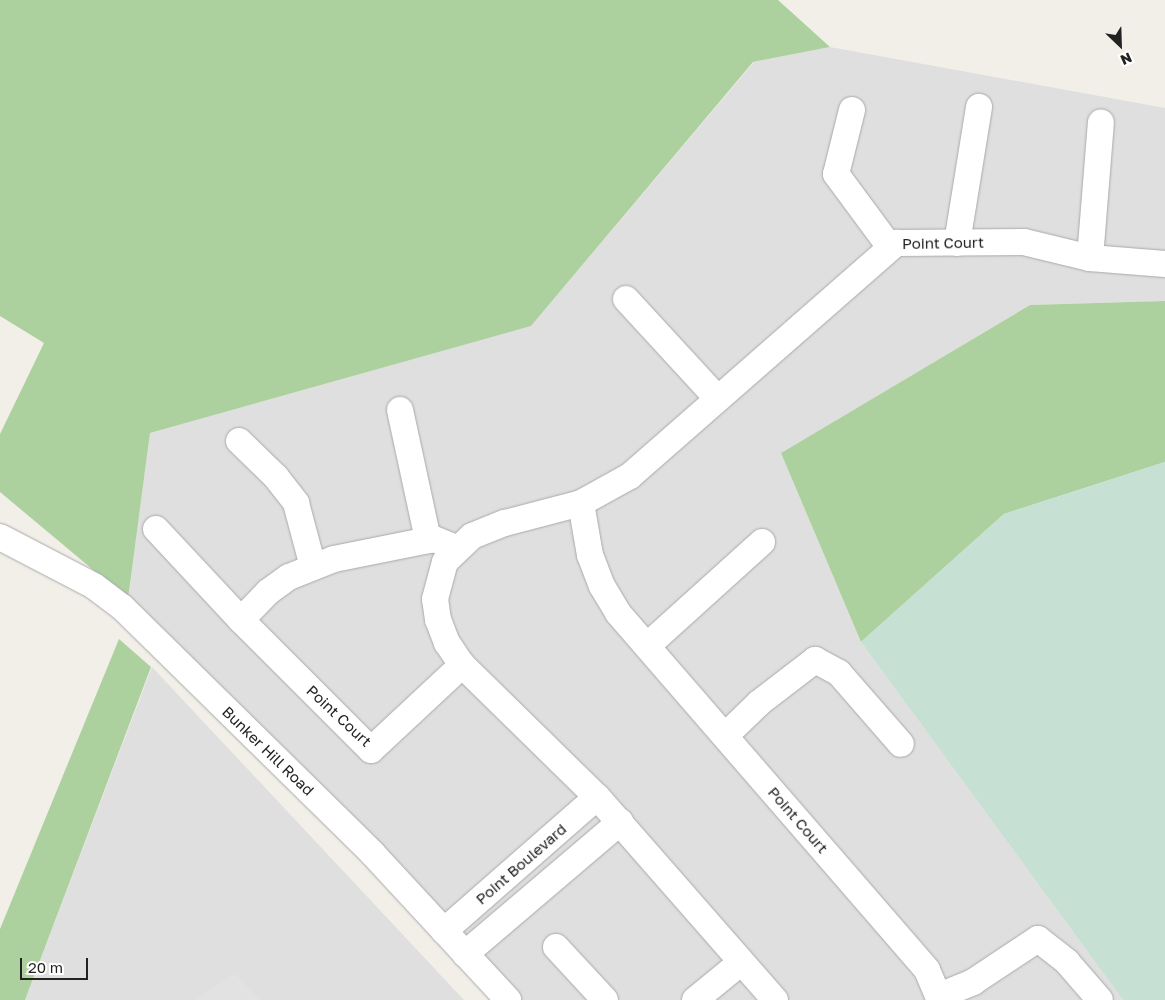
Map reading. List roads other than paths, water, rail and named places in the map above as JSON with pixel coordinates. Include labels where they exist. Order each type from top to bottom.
[{"type":"street","points":[[957,242],[979,107]]},
{"type":"street","points":[[852,110],[836,174],[890,247]]},
{"type":"street","points":[[1090,258],[1100,122]]},
{"type":"street","name":"Point Court","points":[[776,1000],[740,963],[597,797],[462,665],[447,643],[435,599],[445,562],[456,548],[472,536],[505,523],[581,503],[630,476],[896,243],[1024,242],[1090,258],[1165,264]]},
{"type":"street","points":[[626,299],[717,398]]},
{"type":"street","points":[[400,410],[428,540]]},
{"type":"street","points":[[239,441],[276,478],[296,503],[313,567]]},
{"type":"street","name":"Point Court","points":[[581,503],[590,555],[602,586],[618,613],[927,970],[939,998]]},
{"type":"street","name":"Point Court","points":[[156,529],[241,620],[371,750],[462,665]]},
{"type":"street","points":[[241,620],[289,577],[334,559],[434,539],[456,548]]},
{"type":"street","name":"Bunker Hill Road","points":[[1,541],[94,586],[122,608],[373,854],[508,1000]]},
{"type":"street","points":[[647,646],[762,542]]},
{"type":"street","points":[[725,736],[759,703],[815,660],[839,673],[901,744]]},
{"type":"street","name":"Point Boulevard","points":[[444,931],[597,797]]},
{"type":"street","points":[[465,954],[620,822]]},
{"type":"street","points":[[939,998],[974,982],[1038,939],[1067,962],[1100,1000]]},
{"type":"street","points":[[556,947],[605,1000]]},
{"type":"street","points":[[695,1000],[740,963]]}]
